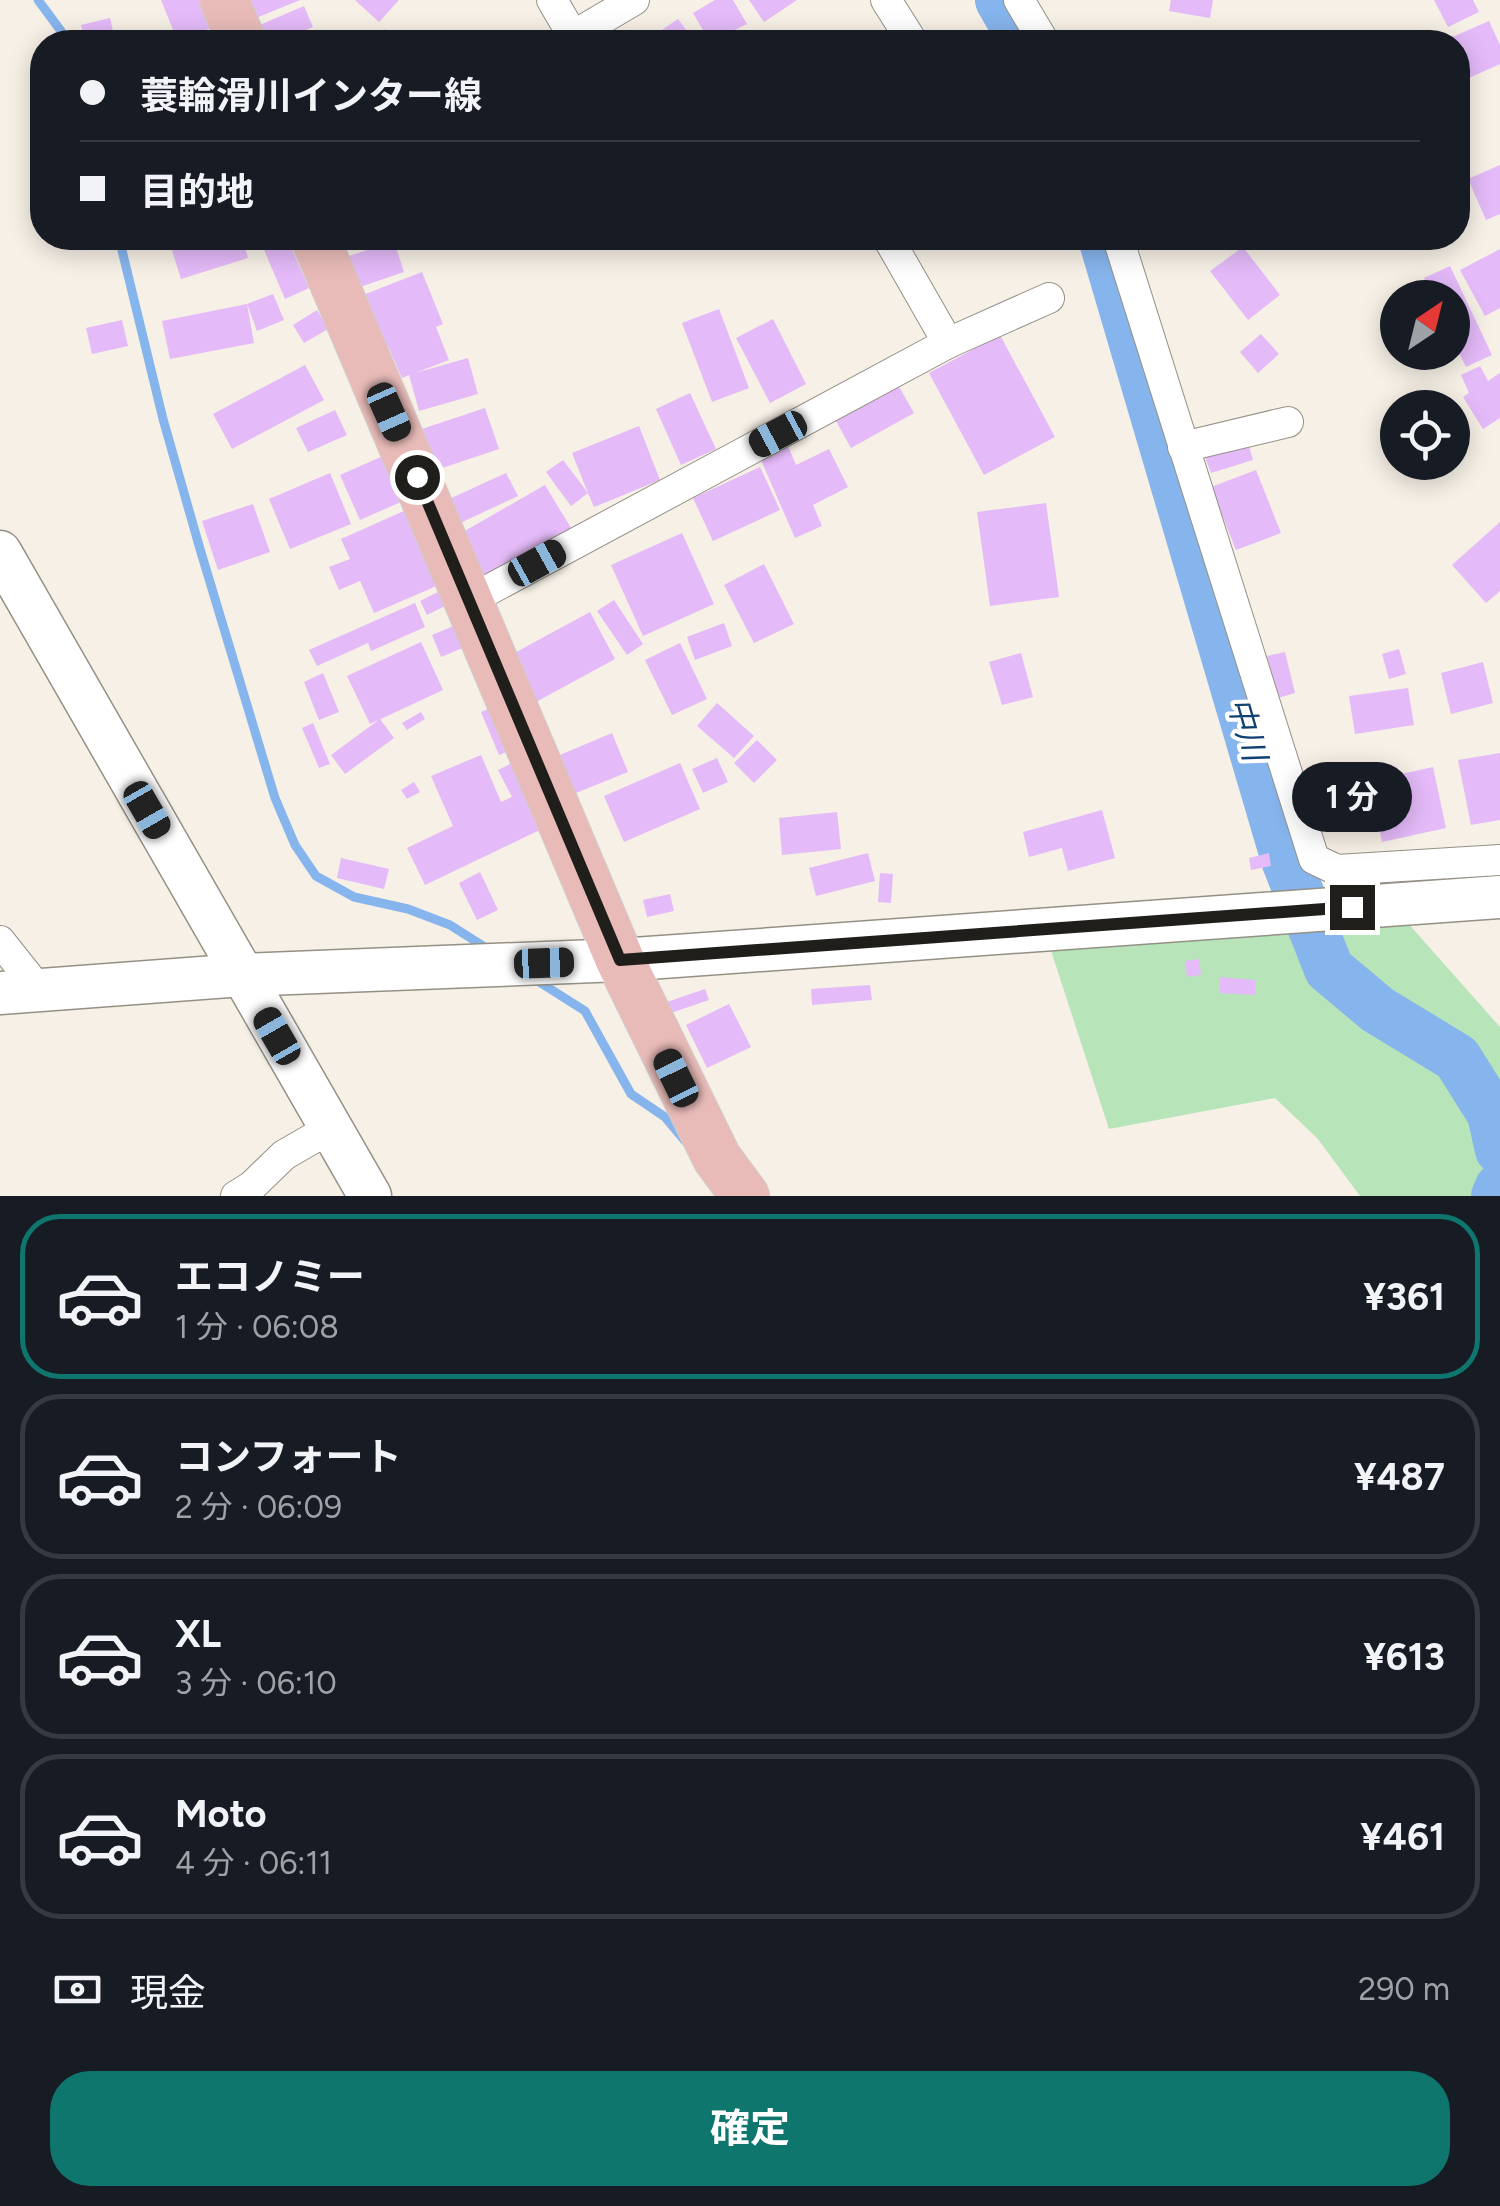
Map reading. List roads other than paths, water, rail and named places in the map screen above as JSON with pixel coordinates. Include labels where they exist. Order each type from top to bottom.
[{"type":"main road","points":[[224,0],[237,30]]},
{"type":"main road","points":[[319,250],[620,960],[716,1158],[745,1196]]},
{"type":"street","points":[[552,0],[564,30]]},
{"type":"street","points":[[583,30],[634,0]]},
{"type":"street","points":[[886,0],[905,30]]},
{"type":"street","points":[[1019,0],[1037,30]]},
{"type":"street","points":[[895,250],[948,344]]},
{"type":"street","points":[[1122,250],[1314,859],[1338,870],[1500,860]]},
{"type":"street","points":[[468,601],[948,344],[1049,298]]},
{"type":"street","points":[[1183,447],[1288,422]]},
{"type":"street","points":[[0,552],[370,1196]]},
{"type":"street","points":[[0,941],[20,992],[242,975],[620,960],[1500,897]]},
{"type":"street","points":[[236,1196],[284,1155],[331,1128]]},
{"type":"waterway","points":[[38,0],[60,30]]},
{"type":"waterway","name":"中川","points":[[1000,0],[1017,30]]},
{"type":"waterway","points":[[122,250],[200,549],[275,798],[295,845],[316,876],[354,897],[408,909],[450,925],[491,951]]},
{"type":"waterway","name":"中川","points":[[1107,250],[1286,860],[1329,969],[1378,1010],[1457,1058],[1492,1114],[1500,1150]]},
{"type":"waterway","points":[[533,978],[585,1011],[631,1094],[665,1117],[686,1142]]},
{"type":"waterway","name":"中川","points":[[1496,1196],[1500,1187]]}]
